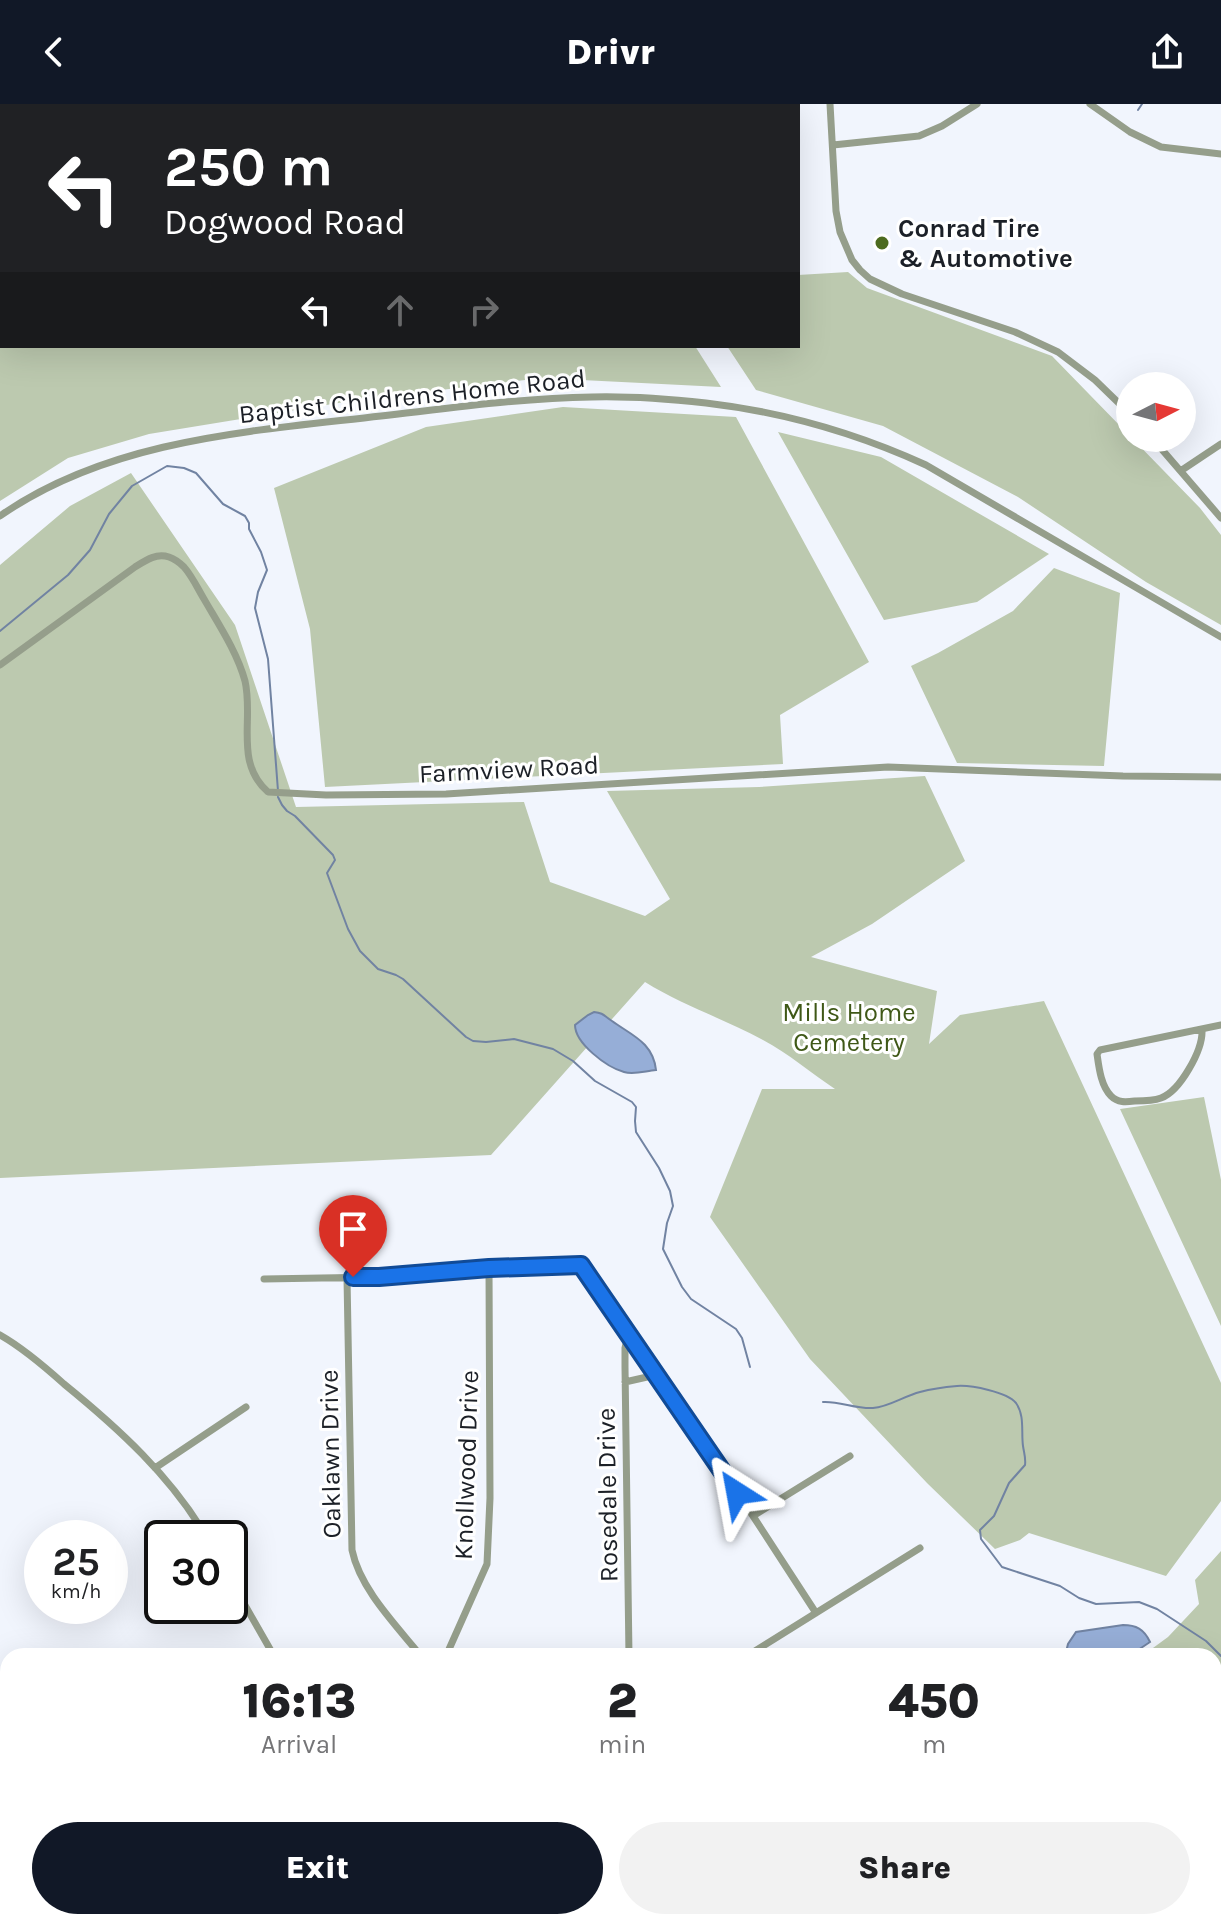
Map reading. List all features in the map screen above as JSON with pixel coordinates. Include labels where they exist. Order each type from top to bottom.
[{"type":"street","points":[[830,104],[836,211],[840,232],[852,260],[860,270],[870,279],[894,291],[1015,332],[1058,352],[1116,400]]},
{"type":"street","points":[[833,145],[919,136],[977,104]]},
{"type":"street","points":[[1090,104],[1130,132],[1161,147],[1221,154]]},
{"type":"street","name":"Baptist Childrens Home Road","points":[[0,516],[77,473],[130,456],[232,435],[563,398],[644,398],[708,404],[807,422],[886,447],[926,465],[1221,637]]},
{"type":"street","points":[[1182,470],[1221,444]]},
{"type":"street","points":[[1165,452],[1221,518]]},
{"type":"street","name":"Farmview Road","points":[[0,665],[135,567],[152,557],[162,556],[172,558],[186,569],[231,646],[246,684],[246,747],[253,773],[268,792],[446,794],[888,767],[1221,777]]},
{"type":"street","points":[[1202,1030],[1194,1060],[1181,1080],[1164,1097],[1117,1101],[1105,1089],[1098,1064],[1097,1054],[1100,1050],[1221,1025]]},
{"type":"street","points":[[264,1279],[347,1278],[581,1265],[816,1613]]},
{"type":"street","name":"Knollwood Drive","points":[[450,1648],[487,1564],[490,1511],[489,1268]]},
{"type":"street","name":"Oaklawn Drive","points":[[347,1278],[352,1550],[355,1563],[379,1604],[415,1648]]},
{"type":"street","name":"Rosedale Drive","points":[[628,1334],[625,1382],[629,1648]]},
{"type":"street","points":[[0,1335],[27,1352],[85,1401],[155,1468],[179,1495],[195,1520]]},
{"type":"street","points":[[625,1382],[656,1375]]},
{"type":"street","points":[[155,1468],[246,1407]]},
{"type":"street","points":[[753,1516],[850,1456]]},
{"type":"street","points":[[760,1648],[920,1548]]},
{"type":"street","points":[[248,1610],[269,1648]]},
{"type":"green space","points":[[848,272],[867,288],[1052,356],[1116,422],[1116,452],[1145,452],[1200,508],[1221,535],[1221,625],[1146,582],[1018,497],[883,426],[756,390],[728,348],[800,348],[800,275]]},
{"type":"green space","points":[[0,348],[696,348],[721,387],[542,378],[357,400],[149,434],[68,458],[0,501]]},
{"type":"green space","points":[[563,407],[736,417],[869,662],[780,715],[783,764],[325,787],[310,629],[274,488],[426,427]]},
{"type":"green space","points":[[778,432],[881,457],[1049,554],[977,602],[884,620]]},
{"type":"green space","name":"Mills Home Cemetery","points":[[131,473],[235,625],[296,807],[524,802],[550,882],[645,916],[670,899],[607,791],[759,787],[925,776],[965,861],[872,924],[811,957],[937,991],[929,1044],[960,1015],[1044,1001],[1221,1383],[1221,1501],[1166,1576],[1029,1533],[1020,1540],[995,1549],[927,1483],[810,1359],[710,1217],[762,1089],[835,1089],[772,1045],[645,982],[491,1155],[0,1178],[0,565],[70,506]]},
{"type":"green space","points":[[1054,568],[1120,593],[1104,766],[957,763],[911,666],[1013,611]]},
{"type":"green space","points":[[1204,1097],[1221,1180],[1221,1326],[1120,1109]]},
{"type":"green space","points":[[1221,1551],[1221,1648],[1153,1648],[1168,1637],[1199,1604],[1195,1580]]},
{"type":"water","points":[[594,1012],[604,1015],[640,1040],[651,1052],[656,1070],[624,1072],[593,1053],[580,1039],[575,1025]]},
{"type":"water","points":[[1132,1626],[1145,1634],[1150,1642],[1141,1648],[1067,1648],[1076,1632]]},
{"type":"waterway","points":[[1138,110],[1142,104]]},
{"type":"waterway","points":[[0,631],[68,575],[90,550],[109,514],[132,486],[167,466],[196,473],[223,504],[245,516],[267,570],[255,608],[268,659],[278,791]]},
{"type":"waterway","points":[[278,797],[287,811],[333,855],[335,860],[327,873],[348,929],[360,951],[378,969],[403,979],[473,1041],[514,1039],[553,1049],[573,1061],[595,1081],[632,1102],[636,1107],[636,1132],[670,1191],[673,1206],[663,1249],[691,1299],[736,1329],[742,1338],[750,1367]]},
{"type":"waterway","points":[[823,1402],[873,1408],[920,1392],[957,1386],[988,1390],[1011,1399],[1021,1413],[1025,1465],[1009,1483],[994,1516],[980,1530],[981,1539],[1002,1567],[1060,1586],[1096,1604],[1139,1602],[1157,1609],[1213,1648]]},
{"type":"place","name":"Conrad Tire & Automotive","points":[[882,243]]},
{"type":"route","points":[[353,1277],[581,1265],[737,1493]]}]
